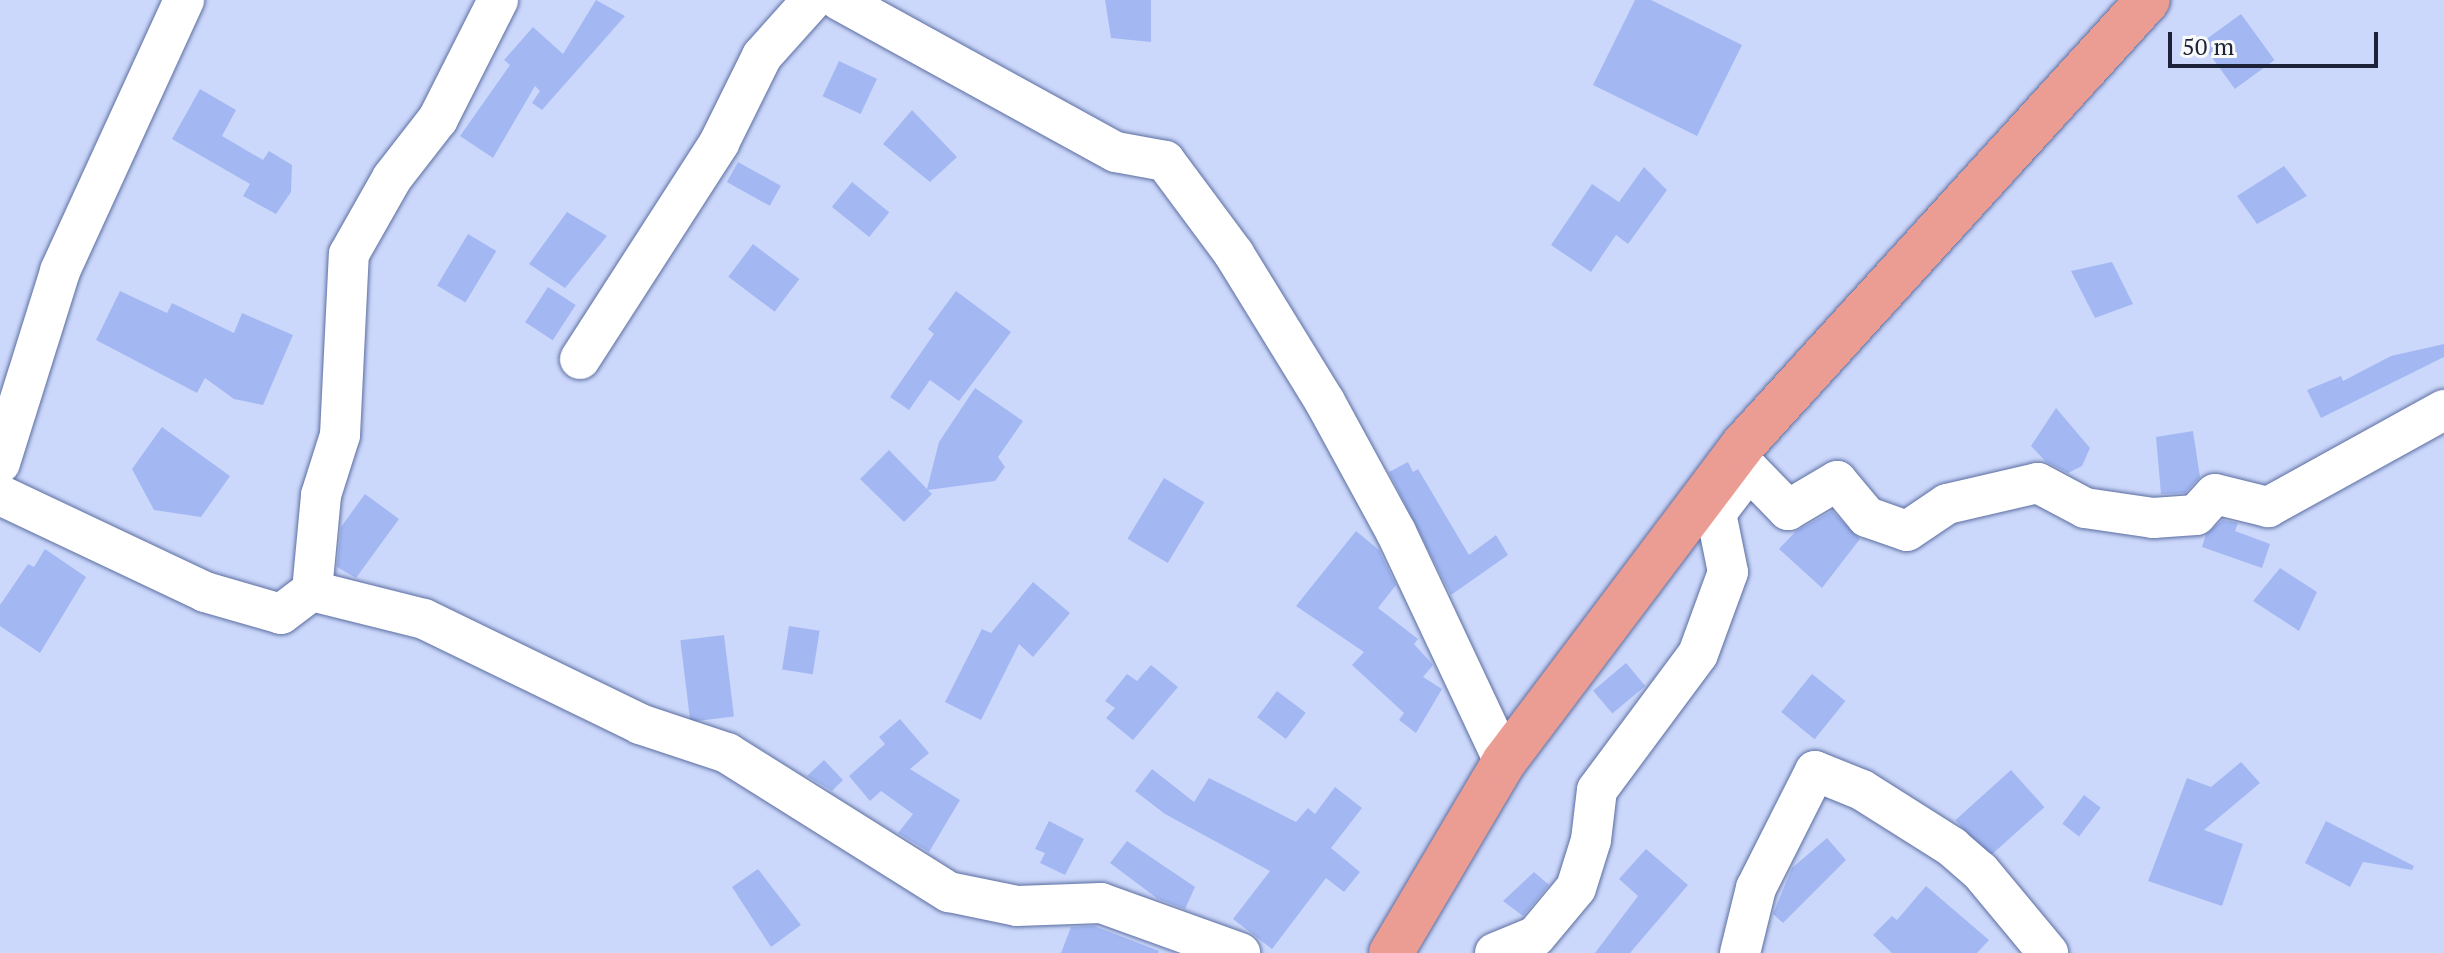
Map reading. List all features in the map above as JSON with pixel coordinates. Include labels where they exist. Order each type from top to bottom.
[{"type":"main road","points":[[1391,953],[1504,762],[1742,446],[2148,0]]},
{"type":"street","points":[[0,463],[60,271],[184,0]]},
{"type":"street","points":[[0,495],[205,592],[281,614],[312,591],[321,495],[340,435],[349,254],[392,178],[438,119],[498,0]]},
{"type":"street","points":[[580,359],[719,143],[762,56],[812,0]]},
{"type":"street","points":[[839,0],[1116,152],[1165,161],[1234,254],[1325,402],[1396,532],[1504,762]]},
{"type":"street","points":[[1495,953],[1536,936],[1576,888],[1591,840],[1597,790],[1698,654],[1728,572],[1716,513],[1749,470],[1788,510],[1837,481],[1867,517],[1907,531],[1947,504],[2038,483],[2085,508],[2153,518],[2196,515],[2215,494],[2268,507],[2444,410]]},
{"type":"street","points":[[312,591],[424,619],[640,724],[727,753],[949,892],[1017,906],[1101,903],[1240,953]]},
{"type":"street","points":[[1740,953],[1756,888],[1815,771],[1862,790],[1952,847],[1980,871],[2048,953]]},
{"type":"building","points":[[596,0],[625,16],[542,110],[532,103],[540,91],[535,86],[493,158],[460,136],[510,65],[504,60],[533,27],[563,54]]},
{"type":"building","points":[[1105,0],[1151,0],[1151,42],[1111,38]]},
{"type":"building","points":[[1635,0],[1651,0],[1742,45],[1697,136],[1593,85]]},
{"type":"building","points":[[2241,14],[2275,60],[2235,89],[2201,43]]},
{"type":"building","points":[[839,61],[877,79],[861,114],[823,96]]},
{"type":"building","points":[[200,89],[236,110],[222,136],[263,160],[269,151],[292,165],[291,192],[276,214],[243,196],[250,184],[172,139]]},
{"type":"building","points":[[912,110],[957,157],[930,182],[883,144]]},
{"type":"building","points":[[738,162],[781,186],[770,206],[727,182]]},
{"type":"building","points":[[2284,166],[2307,196],[2257,224],[2237,196]]},
{"type":"building","points":[[1644,167],[1667,190],[1628,244],[1616,235],[1591,272],[1551,245],[1592,184],[1619,202]]},
{"type":"building","points":[[852,182],[889,212],[869,237],[832,207]]},
{"type":"building","points":[[567,212],[607,236],[565,288],[529,264]]},
{"type":"building","points":[[468,234],[496,251],[465,302],[437,285]]},
{"type":"building","points":[[753,244],[799,279],[775,312],[728,277]]},
{"type":"building","points":[[2112,262],[2133,304],[2095,318],[2071,271]]},
{"type":"building","points":[[548,287],[576,305],[553,340],[525,322]]},
{"type":"building","points":[[120,291],[167,313],[172,303],[234,333],[242,313],[293,335],[263,405],[234,399],[205,378],[197,393],[96,340]]},
{"type":"building","points":[[956,291],[1011,332],[959,401],[930,380],[909,410],[890,397],[934,334],[928,329]]},
{"type":"building","points":[[2444,344],[2444,357],[2321,418],[2307,390],[2341,376],[2343,381],[2391,356]]},
{"type":"building","points":[[975,388],[1023,421],[998,457],[1005,467],[995,481],[928,490],[932,494],[904,522],[860,479],[889,450],[927,489],[939,442]]},
{"type":"building","points":[[2056,408],[2090,448],[2082,466],[2068,473],[2046,462],[2031,446]]},
{"type":"building","points":[[162,427],[230,476],[201,517],[154,510],[132,469]]},
{"type":"building","points":[[2193,431],[2200,477],[2185,493],[2161,494],[2156,437]]},
{"type":"building","points":[[1408,462],[1413,472],[1418,469],[1469,555],[1496,535],[1508,555],[1451,595],[1389,472]]},
{"type":"building","points":[[1164,478],[1204,502],[1168,563],[1127,539]]},
{"type":"building","points":[[365,494],[399,519],[356,578],[337,567],[341,527]]},
{"type":"building","points":[[1832,511],[1860,539],[1822,588],[1779,549],[1796,531]]},
{"type":"building","points":[[2223,520],[2238,523],[2235,531],[2270,544],[2262,568],[2202,547],[2206,534]]},
{"type":"building","points":[[1356,531],[1379,550],[1396,585],[1378,608],[1418,639],[1414,644],[1433,665],[1423,677],[1442,689],[1416,733],[1399,720],[1404,713],[1352,665],[1364,652],[1296,606]]},
{"type":"building","points":[[45,549],[86,577],[40,653],[0,626],[0,605],[28,564],[34,567]]},
{"type":"building","points":[[2280,568],[2317,592],[2299,631],[2253,601]]},
{"type":"building","points":[[1033,582],[1070,613],[1033,657],[1019,644],[981,720],[945,702],[982,629],[991,633]]},
{"type":"building","points":[[789,626],[820,631],[813,674],[782,669]]},
{"type":"building","points":[[724,635],[734,716],[690,722],[680,640]]},
{"type":"building","points":[[1626,663],[1645,686],[1612,714],[1593,691]]},
{"type":"building","points":[[1151,665],[1178,687],[1133,740],[1106,718],[1115,708],[1105,701],[1127,674],[1137,681]]},
{"type":"building","points":[[1812,674],[1845,701],[1815,739],[1781,712]]},
{"type":"building","points":[[1277,691],[1306,713],[1286,739],[1257,717]]},
{"type":"building","points":[[900,719],[929,753],[910,769],[960,800],[929,852],[898,833],[913,814],[881,791],[870,801],[849,776],[885,744],[879,737]]},
{"type":"building","points":[[824,760],[843,780],[832,791],[807,776]]},
{"type":"building","points":[[2241,762],[2260,783],[2204,830],[2243,844],[2222,906],[2148,881],[2187,778],[2211,787]]},
{"type":"building","points":[[1152,769],[1194,802],[1209,778],[1296,822],[1308,808],[1315,814],[1335,787],[1362,808],[1331,848],[1360,872],[1344,892],[1326,878],[1272,949],[1233,919],[1270,871],[1165,814],[1135,791]]},
{"type":"building","points":[[2011,770],[2044,807],[1989,857],[1955,820]]},
{"type":"building","points":[[2084,795],[2101,808],[2079,836],[2062,824]]},
{"type":"building","points":[[1049,821],[1084,839],[1065,875],[1040,863],[1045,853],[1035,849]]},
{"type":"building","points":[[2326,821],[2414,866],[2412,870],[2363,862],[2350,887],[2305,863]]},
{"type":"building","points":[[1827,838],[1846,860],[1783,923],[1773,914],[1792,868]]},
{"type":"building","points":[[1127,841],[1195,887],[1185,909],[1158,899],[1110,863]]},
{"type":"building","points":[[1646,849],[1688,885],[1630,953],[1595,953],[1638,896],[1619,879]]},
{"type":"building","points":[[758,869],[801,925],[771,947],[732,887]]},
{"type":"building","points":[[1534,872],[1549,885],[1523,916],[1503,901]]},
{"type":"building","points":[[1926,886],[1989,940],[1977,953],[1892,953],[1873,935],[1892,916],[1897,920]]},
{"type":"building","points":[[1094,926],[1159,951],[1061,953],[1071,927]]}]
